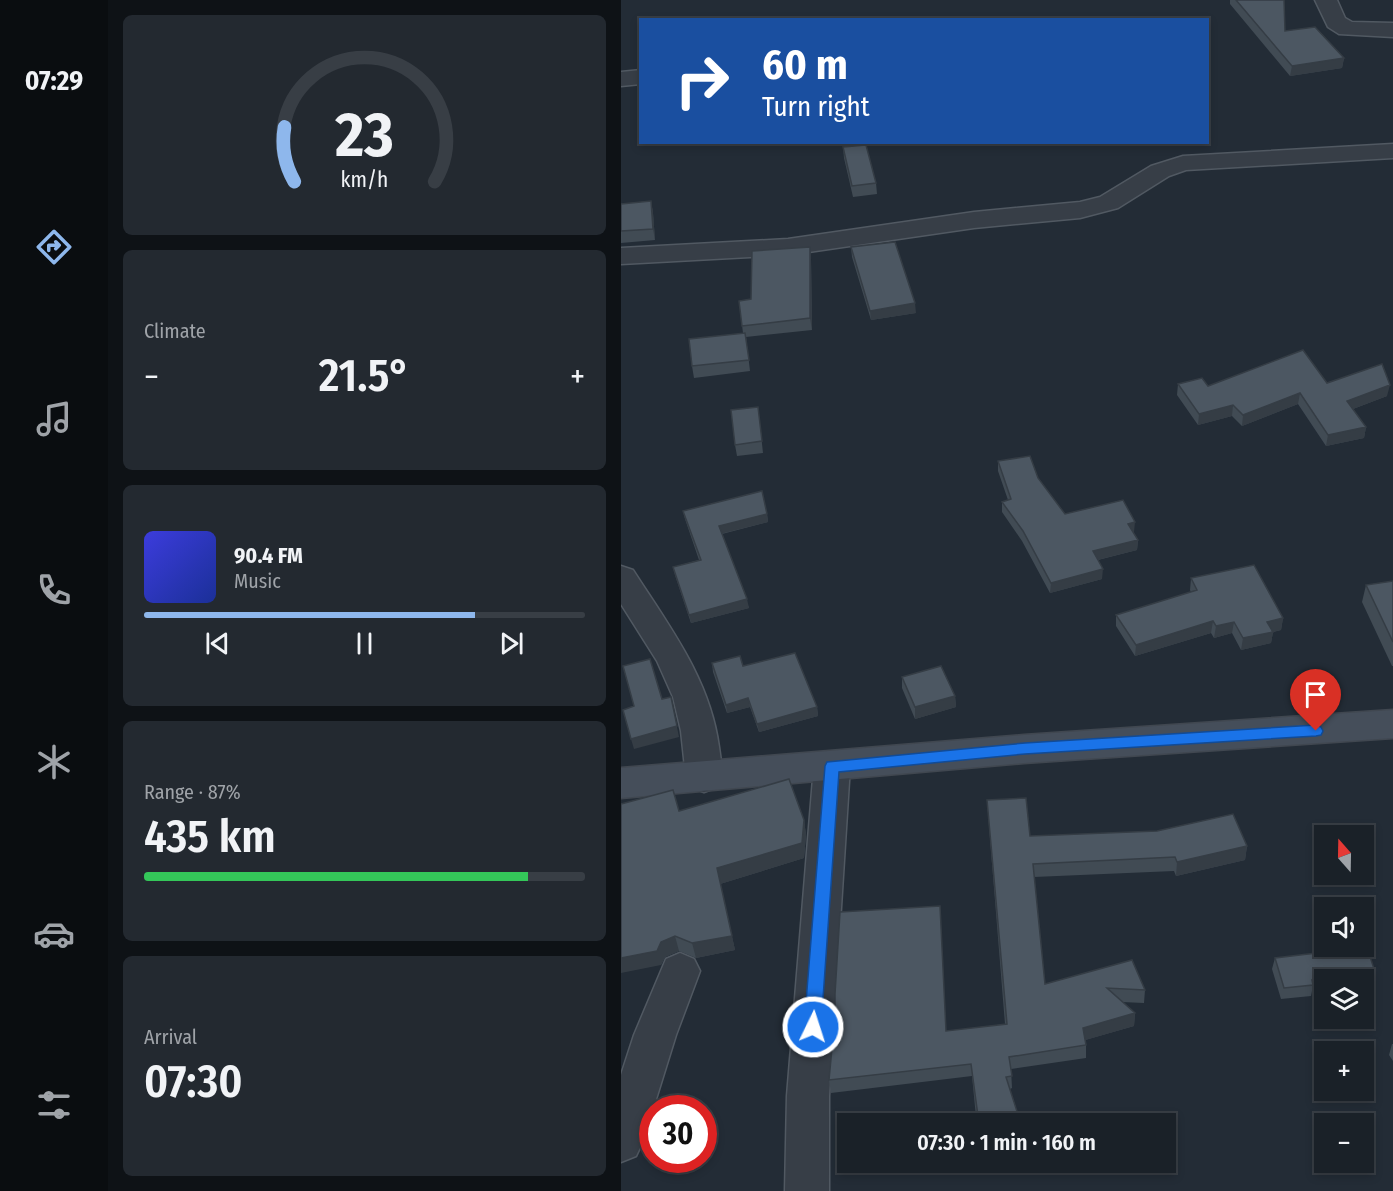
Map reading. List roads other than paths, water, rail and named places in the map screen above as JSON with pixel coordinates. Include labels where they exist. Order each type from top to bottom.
[{"type":"street","points":[[1326,0],[1336,22],[1347,29],[1393,30]]},
{"type":"street","points":[[621,79],[639,77]]},
{"type":"street","points":[[621,256],[788,247],[974,220],[1063,212],[1109,203],[1160,171],[1183,163],[1393,150]]},
{"type":"street","points":[[621,578],[662,641],[686,686],[700,730],[704,777]]},
{"type":"street","points":[[621,783],[1025,749],[1226,738],[1393,724]]},
{"type":"street","points":[[807,1191],[808,1096],[832,766]]},
{"type":"street","points":[[621,1141],[655,1035],[680,970]]}]
